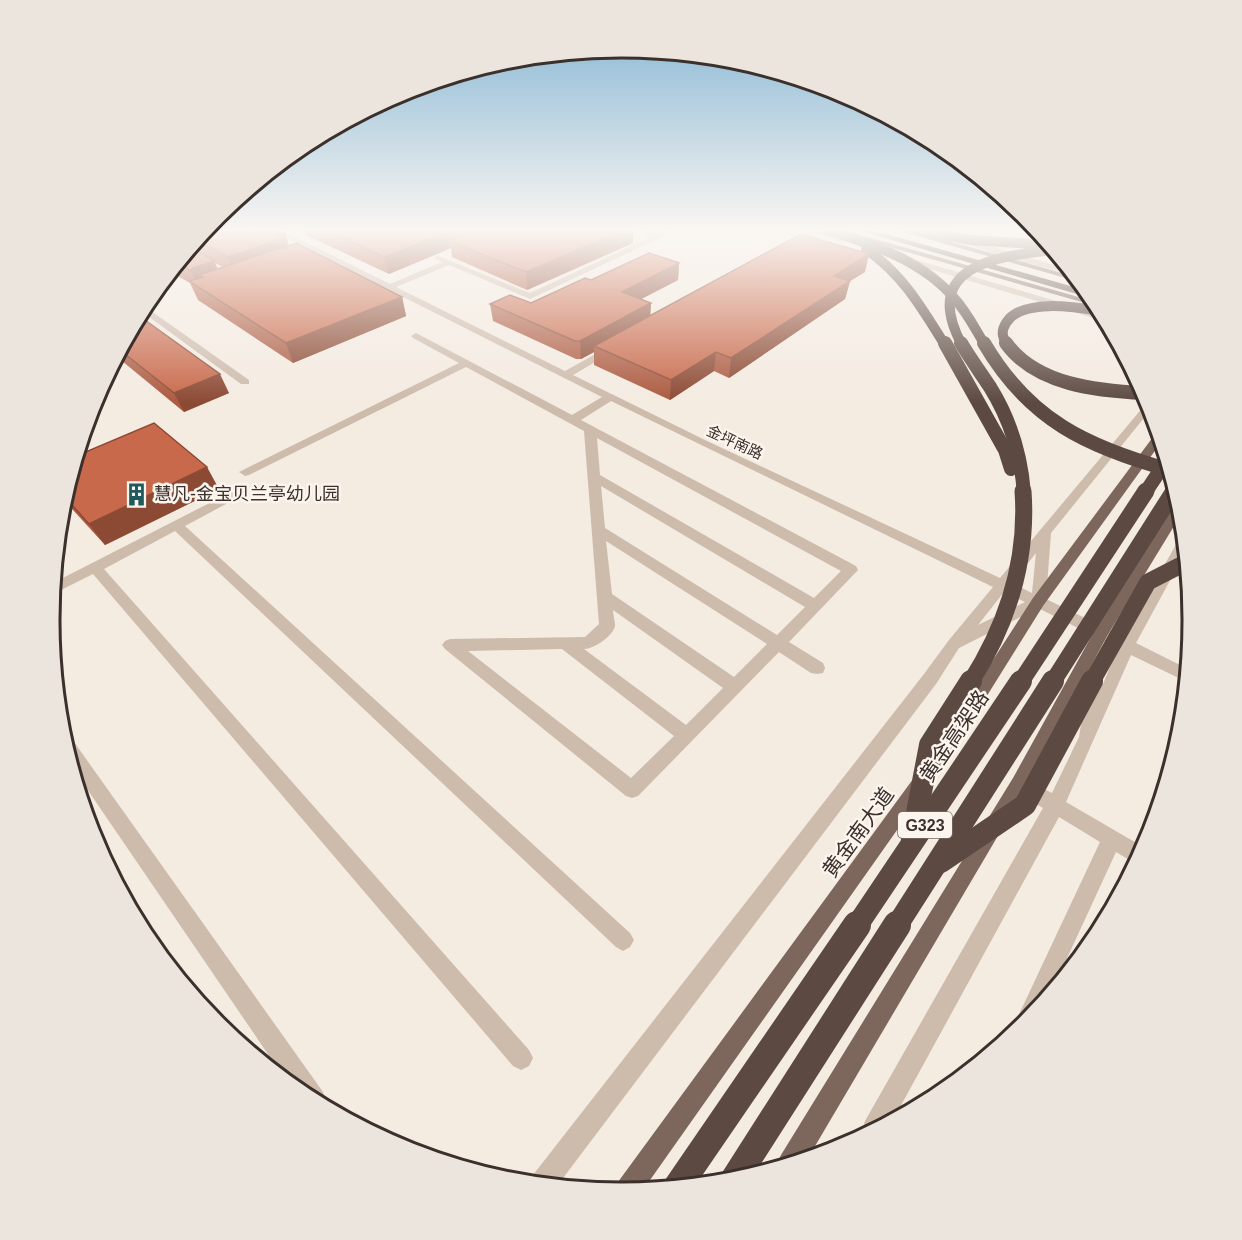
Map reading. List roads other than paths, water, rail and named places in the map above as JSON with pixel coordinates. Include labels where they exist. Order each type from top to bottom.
[{"type":"highway","points":[[908,287],[958,365],[1005,450],[1023,507]]},
{"type":"highway","points":[[942,287],[966,313],[1001,372],[1024,398],[1062,428],[1099,447],[1161,467]]},
{"type":"highway","points":[[910,848],[931,744],[986,658],[1008,608],[1018,565],[1023,507],[1022,470],[1013,436],[997,398],[951,325],[947,304],[953,287]]},
{"type":"highway","points":[[1060,287],[1076,291]]},
{"type":"highway","points":[[1089,310],[1052,306],[1031,308],[1012,315],[1004,325],[1002,337],[1011,351],[1027,364],[1050,375],[1080,385],[1114,392],[1134,393]]},
{"type":"highway","name":"黄金高架路","points":[[684,1178],[910,848],[1161,469]]},
{"type":"highway","name":"G323","points":[[741,1168],[1169,499]]},
{"type":"highway","points":[[934,866],[1025,805],[1120,628],[1148,582],[1180,566]]},
{"type":"main road","points":[[1035,287],[1083,301]]},
{"type":"main road","name":"黄金南大道","points":[[634,1181],[944,750],[1038,602],[1154,443]]},
{"type":"main road","points":[[796,1153],[1019,784],[1101,632],[1173,517]]},
{"type":"street","name":"金坪南路","points":[[390,287],[610,397],[1180,672]]},
{"type":"street","points":[[511,287],[530,296],[550,287]]},
{"type":"street","points":[[993,287],[1092,315]]},
{"type":"street","points":[[149,315],[245,382]]},
{"type":"street","points":[[416,336],[590,429],[851,570],[632,790],[450,645],[589,643],[607,626],[590,429]]},
{"type":"street","points":[[565,375],[616,346]]},
{"type":"street","points":[[245,472],[467,363]]},
{"type":"street","points":[[573,420],[610,397]]},
{"type":"street","points":[[547,1177],[923,688],[954,644],[1143,412]]},
{"type":"street","points":[[595,477],[815,606]]},
{"type":"street","points":[[61,585],[235,494]]},
{"type":"street","points":[[176,525],[623,940]]},
{"type":"street","points":[[600,531],[818,668]]},
{"type":"street","points":[[954,644],[1038,602],[1045,531]]},
{"type":"street","points":[[881,1117],[1056,804],[1088,737],[1127,645],[1178,552]]},
{"type":"street","points":[[95,567],[521,1059]]},
{"type":"street","points":[[1088,737],[1101,632],[1158,586]]},
{"type":"street","points":[[606,598],[735,687]]},
{"type":"street","points":[[566,644],[686,735]]},
{"type":"street","points":[[78,762],[299,1080]]},
{"type":"street","points":[[1019,784],[1133,851]]},
{"type":"street","points":[[1040,994],[1112,838]]},
{"type":"place","name":"慧凡-金宝贝兰亭幼儿园","points":[[136,494]]}]
